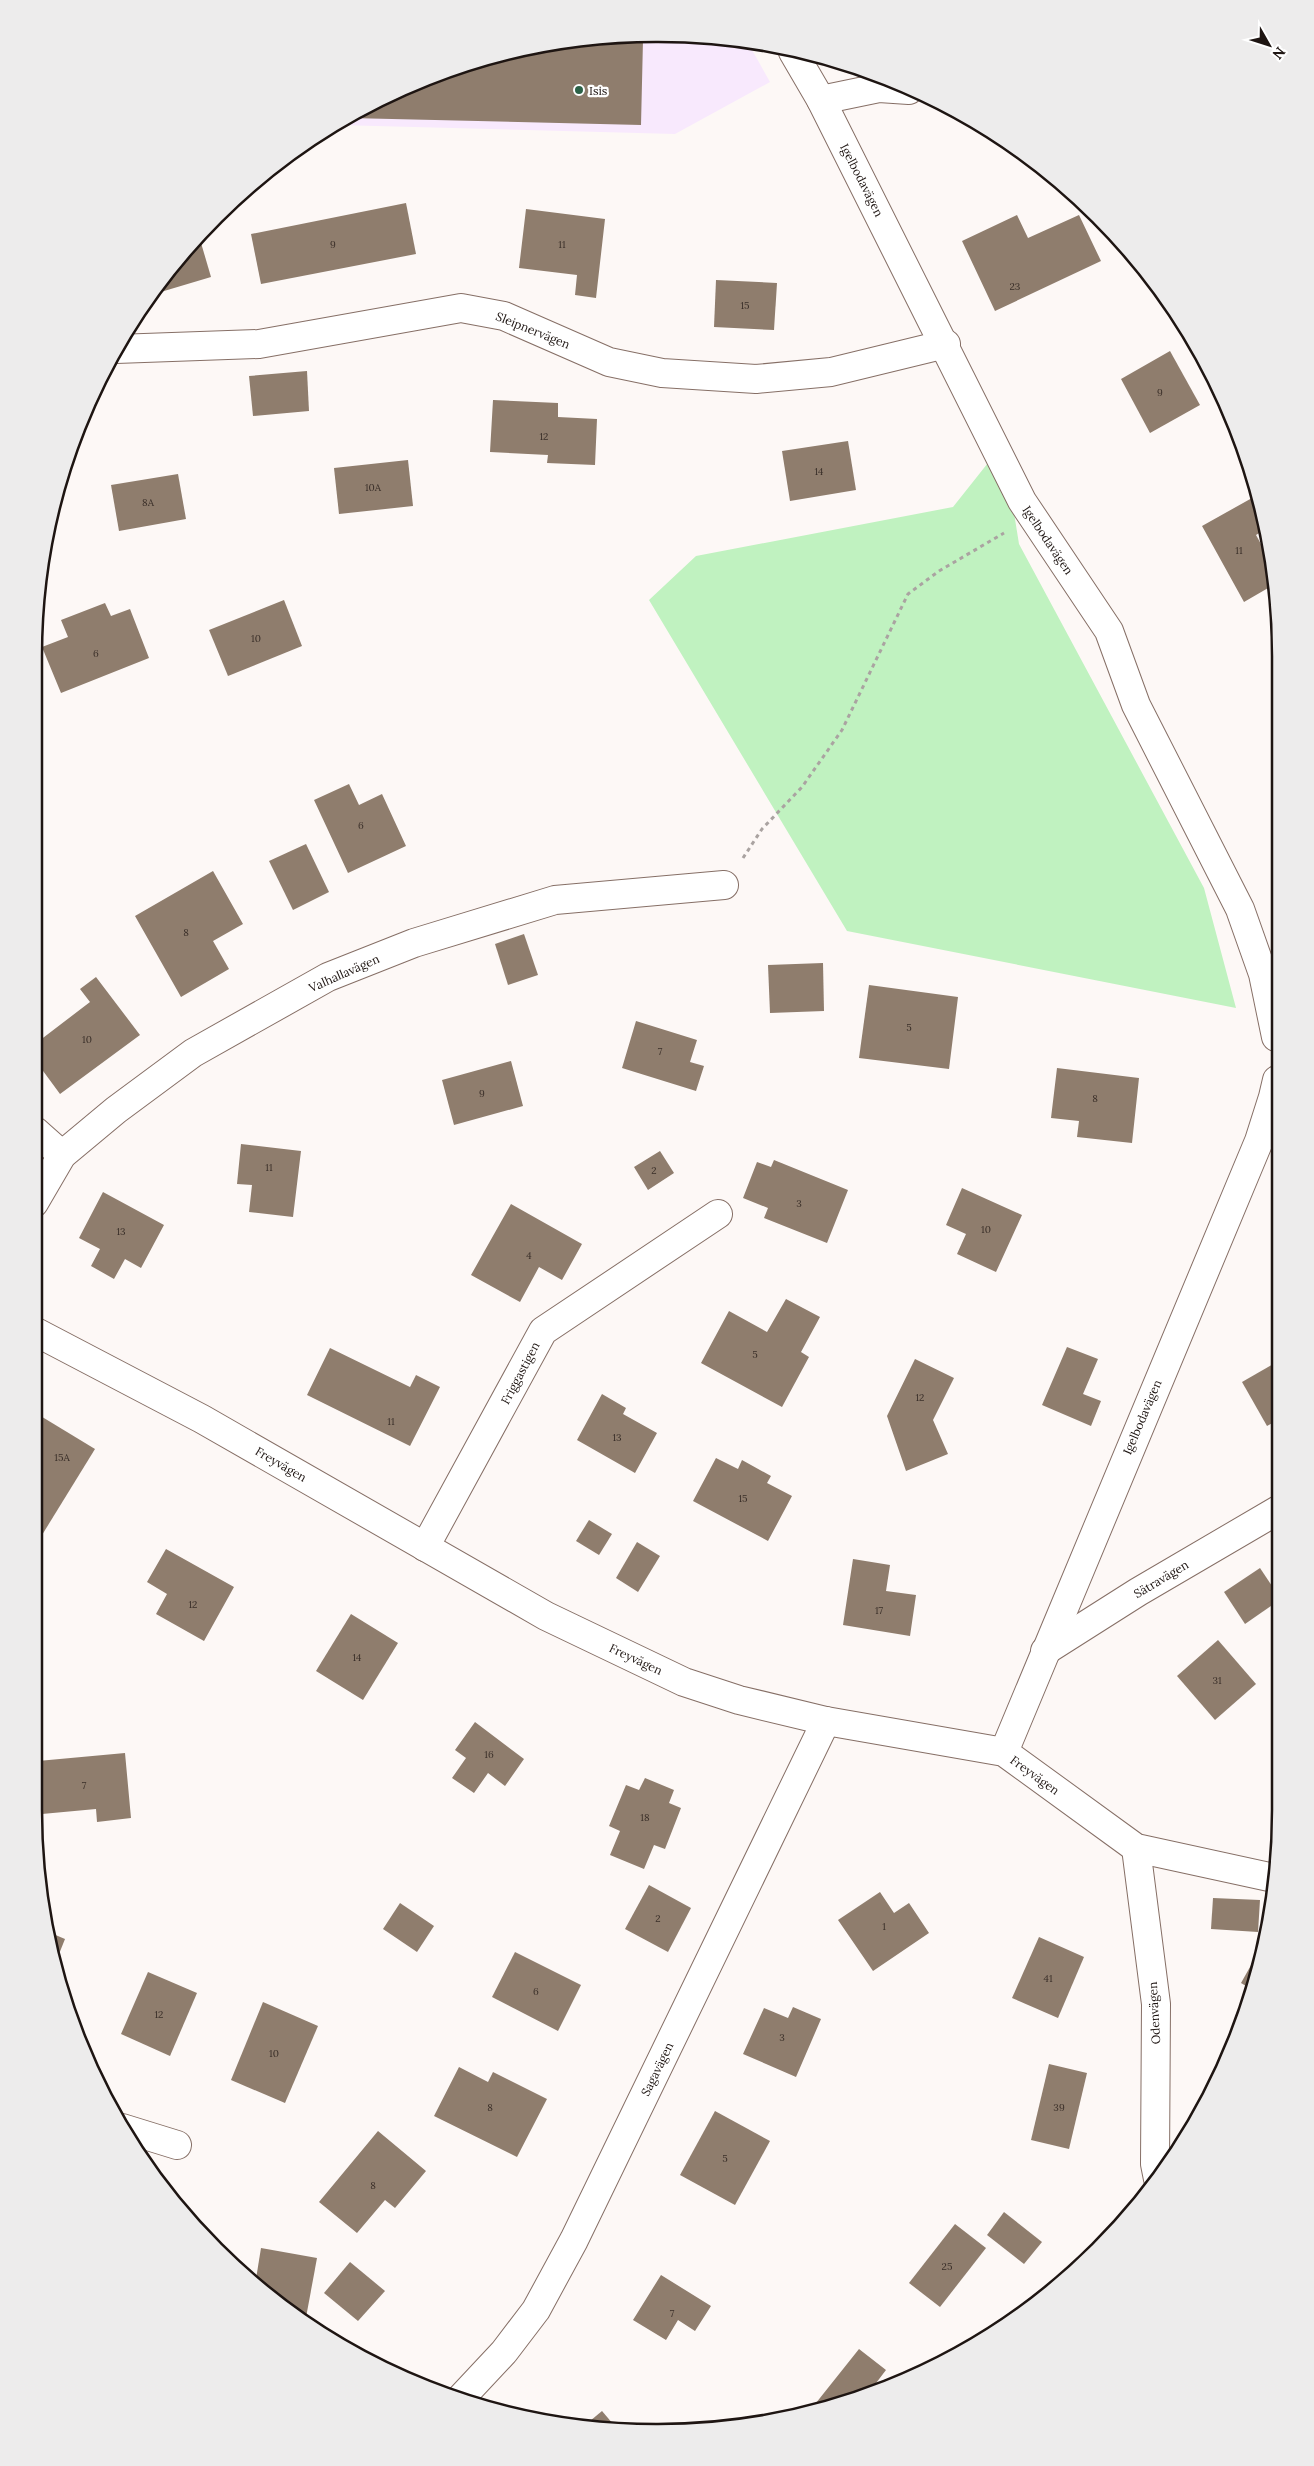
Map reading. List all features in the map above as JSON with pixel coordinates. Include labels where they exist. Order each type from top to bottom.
[{"type":"street","name":"Igelbodavägen","points":[[797,59],[821,100],[1031,515],[1110,630],[1136,705],[1240,909],[1262,974],[1272,1019]]},
{"type":"street","points":[[821,100],[879,88],[892,89]]},
{"type":"street","name":"Sleipnervägen","points":[[126,349],[259,344],[461,308],[504,316],[609,362],[662,373],[756,379],[831,372],[946,344]]},
{"type":"street","name":"Valhallavägen","points":[[42,1189],[62,1155],[116,1110],[193,1053],[328,977],[414,943],[555,900],[724,885]]},
{"type":"street","name":"Igelbodavägen","points":[[1004,1752],[1258,1141],[1272,1103]]},
{"type":"street","points":[[42,1138],[62,1155]]},
{"type":"street","name":"Friggastigen","points":[[425,1547],[542,1331],[718,1214]]},
{"type":"street","name":"Freyvägen","points":[[42,1335],[202,1419],[546,1616],[684,1682],[739,1700],[826,1721],[1004,1752],[1136,1848],[1267,1877]]},
{"type":"street","name":"Sätravägen","points":[[1045,1651],[1138,1592],[1272,1514]]},
{"type":"street","name":"Sagavägen","points":[[466,2393],[504,2352],[536,2310],[569,2249],[826,1721]]},
{"type":"street","name":"Odenvägen","points":[[1136,1848],[1156,2004],[1156,2167]]},
{"type":"street","points":[[135,2132],[176,2145]]},
{"type":"path","points":[[724,885],[762,829],[802,787],[842,730],[908,594],[939,571],[1031,515]]},
{"type":"shaded area","name":"Isis","points":[[657,42],[752,50],[770,82],[675,134],[349,125],[385,106],[440,82],[555,51],[617,44]]},
{"type":"green space","points":[[1003,444],[1019,544],[1204,888],[1236,1008],[847,931],[649,600],[696,556],[953,507]]},
{"type":"building","points":[[643,43],[641,125],[362,118],[422,89],[498,63],[537,54],[577,48]]},
{"type":"building","points":[[406,203],[416,254],[261,284],[251,234]]},
{"type":"building","points":[[526,209],[605,219],[596,298],[575,295],[577,275],[519,268]]},
{"type":"building","points":[[1017,215],[1028,238],[1079,215],[1101,261],[995,311],[962,241]]},
{"type":"building","points":[[202,245],[211,277],[163,291]]},
{"type":"building","points":[[716,280],[777,283],[774,330],[714,327]]},
{"type":"building","points":[[1170,351],[1200,405],[1150,433],[1121,379]]},
{"type":"building","points":[[307,371],[309,411],[253,416],[249,376]]},
{"type":"building","points":[[493,400],[558,403],[558,417],[597,419],[595,465],[547,463],[548,455],[490,452]]},
{"type":"building","points":[[848,441],[856,490],[790,501],[782,451]]},
{"type":"building","points":[[408,460],[413,506],[339,514],[334,468]]},
{"type":"building","points":[[178,474],[186,519],[119,531],[111,485]]},
{"type":"building","points":[[1251,498],[1259,533],[1256,535],[1261,544],[1267,589],[1244,602],[1202,526]]},
{"type":"building","points":[[284,600],[302,646],[228,676],[209,630]]},
{"type":"building","points":[[105,603],[111,616],[130,609],[149,658],[61,693],[42,648],[68,637],[61,620]]},
{"type":"building","points":[[349,784],[359,805],[382,794],[406,846],[348,873],[314,800]]},
{"type":"building","points":[[306,844],[329,892],[293,910],[269,861]]},
{"type":"building","points":[[213,871],[243,924],[213,941],[229,969],[181,997],[135,916]]},
{"type":"building","points":[[524,934],[538,975],[508,985],[495,944]]},
{"type":"building","points":[[823,963],[824,1011],[770,1013],[768,965]]},
{"type":"building","points":[[96,977],[140,1035],[60,1094],[42,1070],[42,1039],[90,1002],[80,989]]},
{"type":"building","points":[[869,985],[958,997],[949,1069],[859,1058]]},
{"type":"building","points":[[636,1021],[697,1040],[690,1062],[704,1066],[696,1091],[622,1068]]},
{"type":"building","points":[[511,1061],[523,1106],[454,1125],[442,1080]]},
{"type":"building","points":[[1057,1068],[1139,1078],[1132,1143],[1077,1137],[1079,1121],[1051,1118]]},
{"type":"building","points":[[241,1144],[301,1151],[293,1217],[249,1212],[252,1185],[237,1184]]},
{"type":"building","points":[[660,1151],[674,1173],[648,1190],[634,1167]]},
{"type":"building","points":[[774,1160],[848,1190],[827,1243],[764,1218],[768,1208],[743,1198],[757,1162],[771,1167]]},
{"type":"building","points":[[962,1188],[1022,1215],[996,1272],[957,1254],[966,1234],[946,1225]]},
{"type":"building","points":[[103,1192],[164,1225],[141,1268],[125,1259],[114,1279],[91,1266],[100,1249],[79,1238]]},
{"type":"building","points":[[511,1204],[582,1244],[562,1280],[539,1267],[520,1302],[471,1275]]},
{"type":"building","points":[[786,1299],[820,1317],[801,1352],[809,1357],[782,1407],[701,1363],[729,1311],[767,1332]]},
{"type":"building","points":[[1067,1347],[1098,1359],[1083,1394],[1101,1401],[1091,1426],[1042,1405]]},
{"type":"building","points":[[330,1348],[410,1387],[416,1375],[440,1387],[410,1446],[307,1395]]},
{"type":"building","points":[[915,1359],[954,1378],[933,1420],[948,1454],[906,1471],[887,1416]]},
{"type":"building","points":[[1272,1365],[1272,1423],[1267,1426],[1242,1382]]},
{"type":"building","points":[[602,1394],[626,1408],[623,1414],[657,1433],[635,1473],[577,1440]]},
{"type":"building","points":[[42,1417],[95,1449],[42,1535]]},
{"type":"building","points":[[716,1458],[738,1469],[742,1460],[771,1476],[767,1483],[792,1496],[768,1541],[693,1501]]},
{"type":"building","points":[[589,1520],[612,1534],[599,1555],[576,1541]]},
{"type":"building","points":[[637,1542],[660,1556],[638,1592],[616,1578]]},
{"type":"building","points":[[166,1549],[234,1587],[204,1641],[156,1614],[167,1594],[147,1582]]},
{"type":"building","points":[[853,1559],[890,1565],[886,1591],[916,1595],[910,1636],[843,1625]]},
{"type":"building","points":[[1260,1568],[1272,1586],[1272,1605],[1245,1624],[1224,1592]]},
{"type":"building","points":[[351,1614],[398,1643],[363,1700],[316,1671]]},
{"type":"building","points":[[1218,1640],[1256,1684],[1215,1720],[1177,1676]]},
{"type":"building","points":[[475,1722],[524,1759],[505,1786],[488,1773],[474,1793],[452,1778],[466,1758],[455,1750]]},
{"type":"building","points":[[125,1753],[131,1818],[97,1822],[96,1809],[42,1814],[42,1761]]},
{"type":"building","points":[[645,1778],[674,1790],[669,1803],[681,1808],[665,1849],[654,1845],[644,1869],[610,1855],[620,1831],[609,1826],[626,1785],[639,1790]]},
{"type":"building","points":[[649,1885],[691,1908],[668,1952],[625,1929]]},
{"type":"building","points":[[880,1892],[894,1913],[909,1903],[929,1933],[873,1971],[838,1920]]},
{"type":"building","points":[[1213,1898],[1260,1900],[1258,1932],[1211,1929]]},
{"type":"building","points":[[400,1903],[434,1926],[417,1952],[383,1929]]},
{"type":"building","points":[[55,1935],[65,1939],[59,1953]]},
{"type":"building","points":[[1039,1937],[1084,1957],[1058,2018],[1012,1998]]},
{"type":"building","points":[[515,1952],[581,1985],[558,2031],[492,1997]]},
{"type":"building","points":[[1252,1963],[1246,1986],[1241,1983]]},
{"type":"building","points":[[148,1972],[197,1993],[170,2056],[121,2034]]},
{"type":"building","points":[[263,2002],[318,2026],[285,2103],[231,2080]]},
{"type":"building","points":[[793,2007],[821,2019],[796,2077],[743,2054],[764,2008],[788,2018]]},
{"type":"building","points":[[1049,2064],[1087,2073],[1069,2149],[1031,2140]]},
{"type":"building","points":[[459,2067],[488,2082],[493,2072],[547,2099],[517,2157],[434,2116]]},
{"type":"building","points":[[715,2111],[770,2141],[735,2205],[680,2175]]},
{"type":"building","points":[[378,2131],[426,2171],[395,2208],[385,2200],[357,2233],[319,2202]]},
{"type":"building","points":[[1004,2212],[1042,2242],[1024,2264],[987,2235]]},
{"type":"building","points":[[955,2224],[986,2248],[940,2307],[909,2283]]},
{"type":"building","points":[[261,2248],[317,2258],[307,2314],[283,2297],[257,2275]]},
{"type":"building","points":[[350,2262],[385,2291],[358,2321],[324,2293]]},
{"type":"building","points":[[661,2275],[711,2306],[695,2331],[678,2320],[666,2340],[633,2320]]},
{"type":"building","points":[[859,2349],[886,2370],[876,2383],[816,2403]]},
{"type":"building","points":[[602,2411],[611,2421],[592,2419]]},
{"type":"place","name":"Isis","points":[[579,90]]}]
